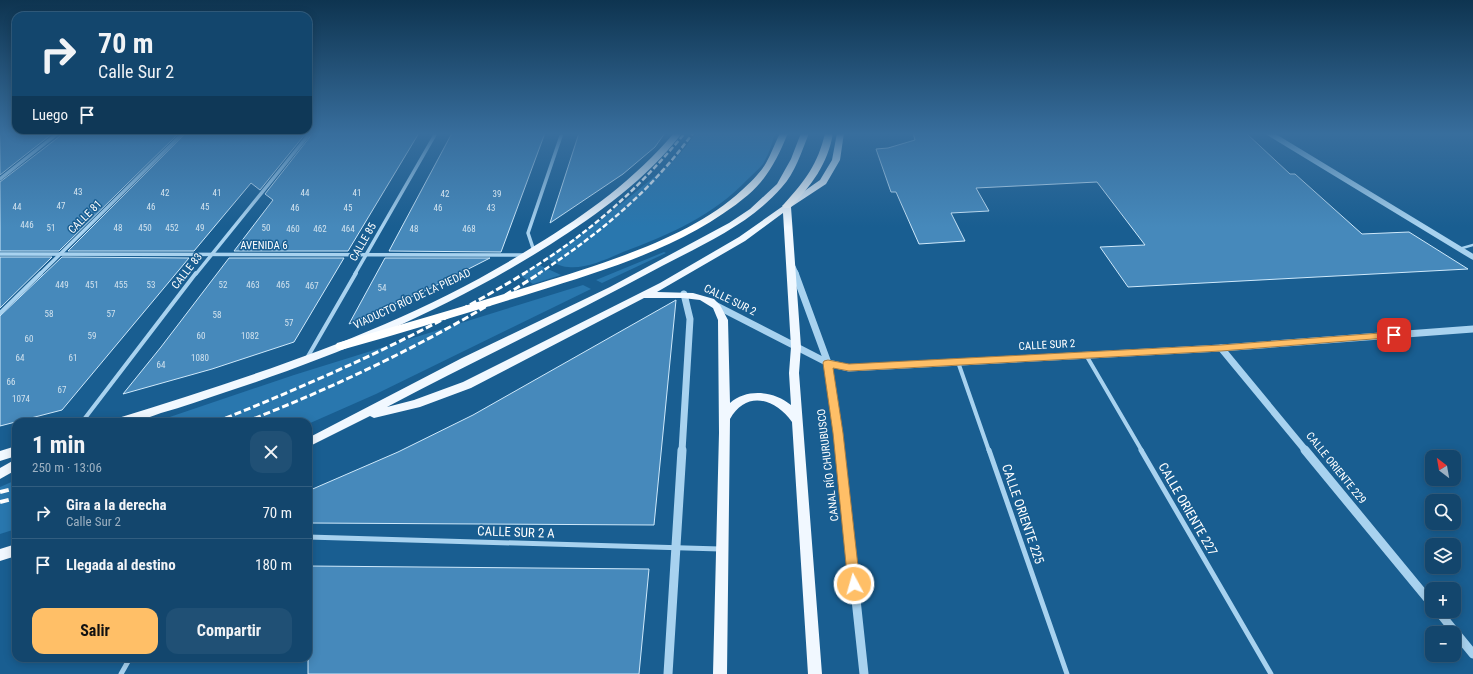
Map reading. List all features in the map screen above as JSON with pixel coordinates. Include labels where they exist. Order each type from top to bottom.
[{"type":"highway","points":[[341,346],[468,310],[598,268],[674,238],[709,219],[741,196],[758,179],[769,164]]},
{"type":"highway","points":[[787,206],[814,174],[819,164]]},
{"type":"main road","name":"VIADUCTO RÍO DE LA PIEDAD","points":[[132,418],[260,377],[306,360],[459,294],[531,253],[588,215],[633,180],[650,164]]},
{"type":"main road","points":[[312,441],[466,361],[613,289],[732,225],[753,211],[780,185],[792,164]]},
{"type":"main road","points":[[358,418],[416,404],[468,385],[638,298],[742,239],[823,182],[833,164]]},
{"type":"main road","name":"CANAL RÍO CHURUBUSCO","points":[[787,206],[796,347],[794,373],[815,674]]},
{"type":"main road","name":"CALLE SUR 2","points":[[638,298],[662,294],[684,294],[705,300],[715,305]]},
{"type":"main road","points":[[715,305],[723,320],[724,419],[720,674]]},
{"type":"main road","points":[[724,419],[731,408],[745,399],[763,397],[782,402],[798,421]]},
{"type":"main road","points":[[0,456],[12,452]]},
{"type":"main road","points":[[0,474],[12,466]]},
{"type":"main road","points":[[0,555],[12,551]]},
{"type":"street","points":[[0,179],[18,164]]},
{"type":"street","name":"CALLE 81","points":[[0,313],[151,164]]},
{"type":"street","name":"CALLE 83","points":[[85,418],[211,254],[284,164]]},
{"type":"street","name":"CALLE 85","points":[[306,360],[418,164]]},
{"type":"street","points":[[531,253],[528,233],[551,164]]},
{"type":"street","points":[[1321,164],[1473,257]]},
{"type":"street","name":"AVENIDA 6","points":[[0,254],[366,255],[531,253]]},
{"type":"street","name":"CANAL RÍO CHURUBUSCO","points":[[790,260],[828,363],[838,433],[864,674]]},
{"type":"street","points":[[668,674],[690,319],[684,294]]},
{"type":"street","name":"CALLE SUR 2","points":[[715,305],[828,363],[849,368],[1221,348],[1473,329]]},
{"type":"street","name":"CALLE ORIENTE 229","points":[[1221,348],[1425,596]]},
{"type":"street","name":"CALLE ORIENTE 227","points":[[1086,355],[1271,674]]},
{"type":"street","name":"CALLE ORIENTE 225","points":[[958,362],[1067,674]]},
{"type":"street","name":"CALLE SUR 2 A","points":[[312,537],[722,549]]},
{"type":"street","points":[[1444,618],[1473,654]]},
{"type":"street","points":[[121,674],[128,662]]},
{"type":"lane","points":[[1459,248],[1473,245]]},
{"type":"shaded area","points":[[668,164],[763,164],[735,192],[721,203],[690,223],[674,231],[589,265],[565,267],[546,258],[611,211]]},
{"type":"shaded area","points":[[664,252],[666,253],[602,283],[596,280]]},
{"type":"shaded area","points":[[537,264],[561,275],[533,284],[520,275]]},
{"type":"shaded area","points":[[583,285],[591,289],[376,394],[312,422],[312,418],[167,418],[294,375]]},
{"type":"shaded area","points":[[12,482],[12,530],[0,534],[0,487]]},
{"type":"building","points":[[0,164],[13,164],[0,175]]},
{"type":"building","points":[[23,164],[147,164],[59,251],[0,251],[0,182]]},
{"type":"building","points":[[155,164],[281,164],[260,190],[251,183],[194,251],[68,251]]},
{"type":"building","points":[[288,164],[400,164],[348,251],[234,251],[273,200],[265,194]]},
{"type":"building","points":[[435,164],[533,164],[501,252],[389,251]]},
{"type":"building","points":[[569,164],[634,164],[623,174],[550,223]]},
{"type":"building","points":[[881,164],[1280,164],[1290,174],[1295,174],[1362,234],[1409,232],[1468,269],[1128,287],[1100,247],[1145,245],[1097,182],[976,188],[989,211],[951,213],[965,241],[919,244],[896,192],[891,192]]},
{"type":"building","points":[[0,257],[52,257],[0,308]]},
{"type":"building","points":[[62,257],[189,258],[62,410],[31,418],[12,418],[12,423],[0,426],[0,316]]},
{"type":"building","points":[[229,258],[344,258],[294,342],[212,369],[123,394],[161,347]]},
{"type":"building","points":[[385,258],[490,258],[429,289],[349,324]]},
{"type":"building","points":[[676,300],[654,525],[312,523],[312,489],[398,452],[473,415]]},
{"type":"building","points":[[312,566],[649,569],[639,674],[308,674],[308,662],[312,662]]},
{"type":"railway","points":[[523,274],[569,244],[590,228],[630,193],[657,164]]},
{"type":"railway","points":[[538,274],[605,226],[636,198],[668,164]]},
{"type":"railway","points":[[226,418],[296,389],[374,354],[450,316],[525,273]]},
{"type":"railway","points":[[255,418],[321,391],[397,355],[470,316],[540,273]]},
{"type":"railway","points":[[0,492],[12,489]]},
{"type":"railway","points":[[0,502],[12,499]]},
{"type":"route","points":[[854,584],[838,433],[828,363],[849,368],[1221,348],[1394,335]]}]
